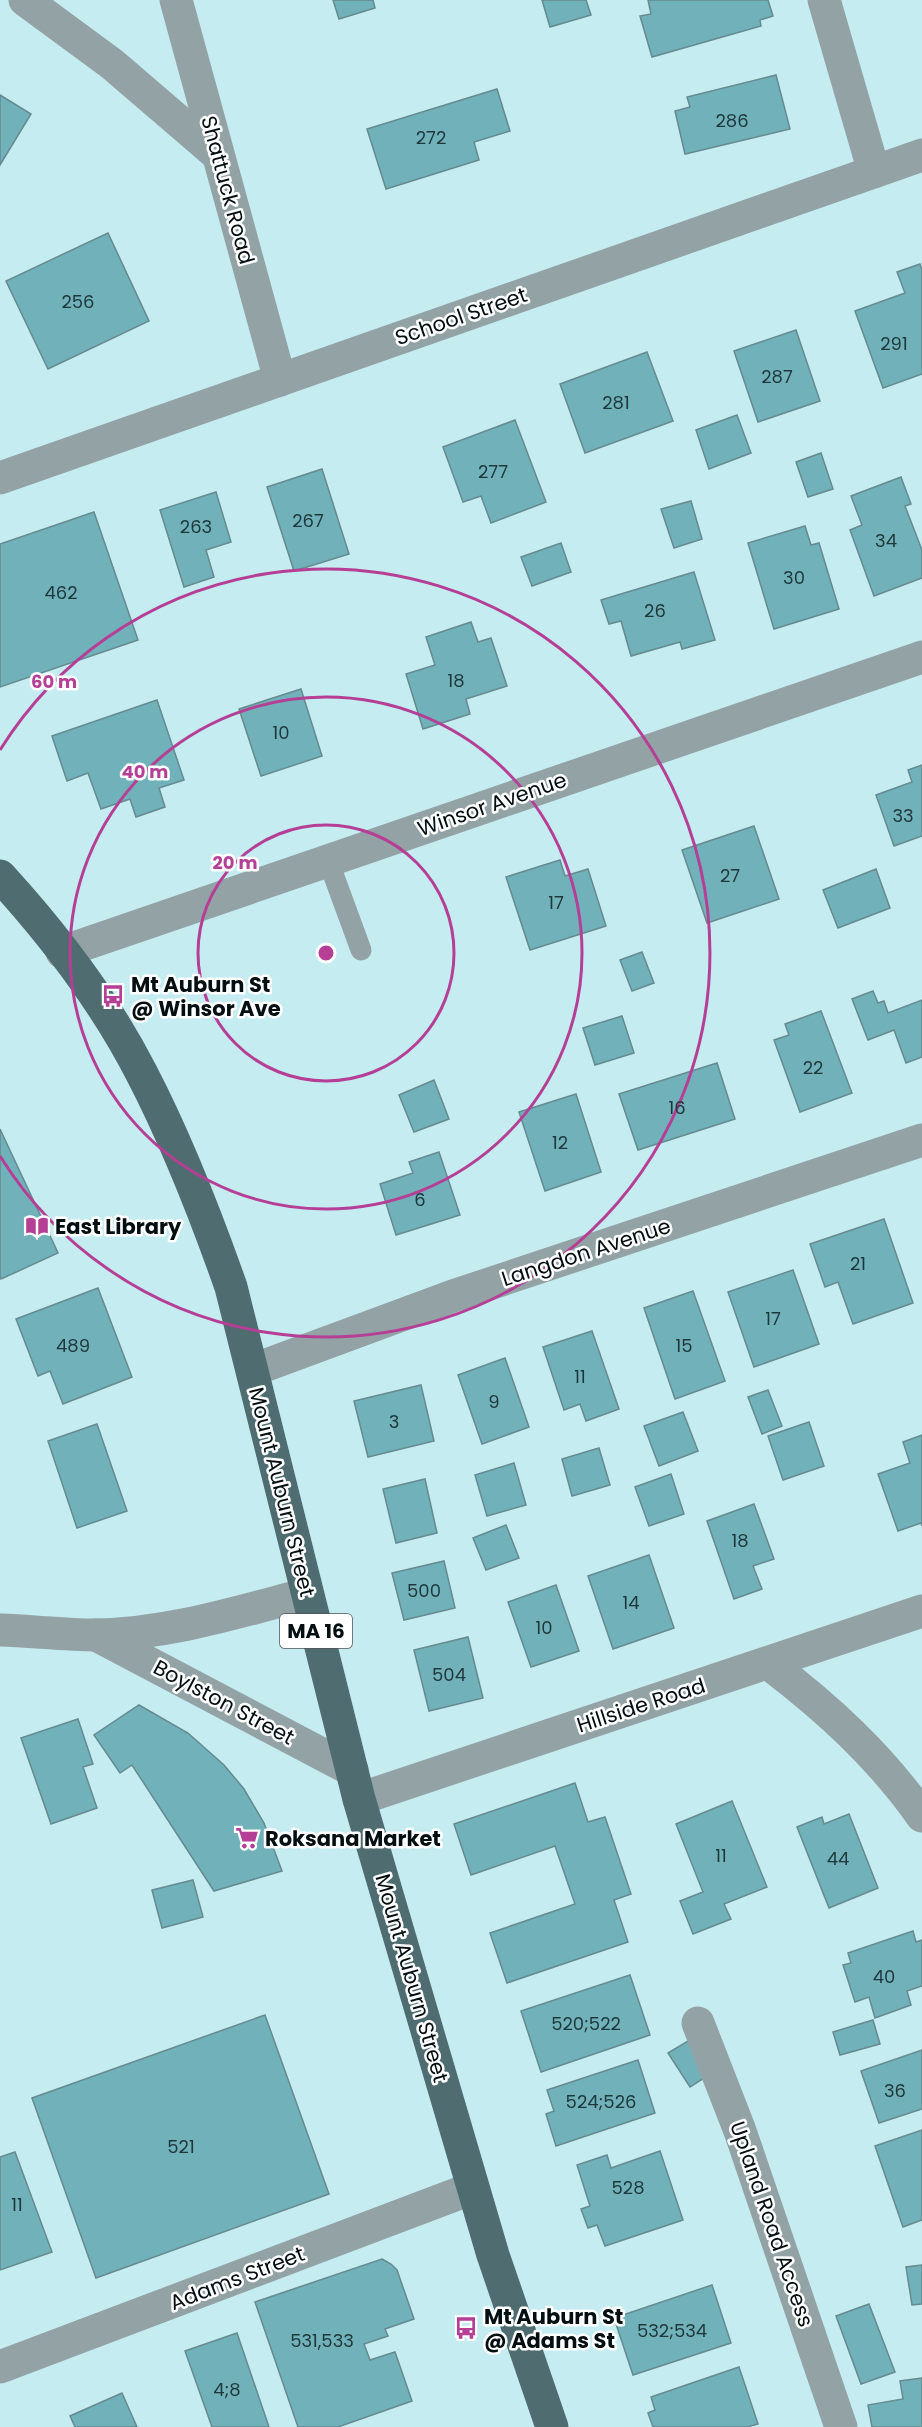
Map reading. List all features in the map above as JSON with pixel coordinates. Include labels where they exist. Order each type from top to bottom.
[{"type":"main road","name":"Mount Auburn Street","points":[[0,876],[62,952],[103,1010],[140,1070],[204,1210],[231,1287],[253,1370],[355,1784],[473,2188],[508,2300],[552,2427]]},
{"type":"street","points":[[25,0],[112,64],[218,155]]},
{"type":"street","name":"Shattuck Road","points":[[176,0],[280,380]]},
{"type":"street","points":[[824,0],[874,172]]},
{"type":"street","name":"School Street","points":[[0,478],[922,155]]},
{"type":"street","name":"Winsor Avenue","points":[[62,952],[922,657]]},
{"type":"street","name":"Langdon Avenue","points":[[253,1370],[453,1296],[922,1140]]},
{"type":"street","name":"Boylston Street","points":[[0,1630],[96,1635],[157,1630],[209,1620],[307,1594]]},
{"type":"street","name":"Hillside Road","points":[[355,1784],[768,1662],[922,1611]]},
{"type":"street","name":"Boylston Street","points":[[96,1635],[355,1784]]},
{"type":"street","points":[[768,1662],[811,1696],[862,1743],[922,1816]]},
{"type":"street","name":"Upland Road Access","points":[[698,2023],[740,2131],[841,2427]]},
{"type":"street","name":"Adams Street","points":[[0,2367],[473,2188]]},
{"type":"lane","points":[[328,860],[362,950]]},
{"type":"building","points":[[333,0],[373,0],[375,8],[339,19]]},
{"type":"building","points":[[542,0],[586,0],[591,15],[550,27]]},
{"type":"building","points":[[648,0],[768,0],[773,16],[760,20],[761,26],[652,57],[640,16],[651,14]]},
{"type":"building","points":[[776,75],[790,129],[685,154],[675,111],[690,107],[687,97]]},
{"type":"building","points":[[497,89],[510,131],[474,142],[479,160],[386,189],[367,129]]},
{"type":"building","points":[[0,95],[31,114],[0,165]]},
{"type":"building","points":[[108,233],[149,321],[48,369],[6,281]]},
{"type":"building","points":[[920,264],[922,270],[922,374],[883,388],[855,311],[905,293],[897,272]]},
{"type":"building","points":[[796,330],[820,401],[758,422],[734,351]]},
{"type":"building","points":[[647,352],[673,421],[585,453],[560,384]]},
{"type":"building","points":[[737,415],[751,453],[709,469],[696,430]]},
{"type":"building","points":[[515,420],[546,502],[491,523],[481,496],[463,502],[443,447]]},
{"type":"building","points":[[821,453],[833,489],[808,497],[796,462]]},
{"type":"building","points":[[322,469],[349,554],[294,571],[267,487]]},
{"type":"building","points":[[901,477],[911,504],[905,506],[922,550],[922,578],[874,596],[850,530],[862,525],[851,496]]},
{"type":"building","points":[[216,492],[231,542],[206,550],[214,577],[184,587],[160,510]]},
{"type":"building","points":[[691,501],[702,539],[674,548],[661,509]]},
{"type":"building","points":[[94,512],[138,640],[0,687],[0,544]]},
{"type":"building","points":[[805,526],[811,545],[819,543],[839,609],[774,629],[748,543]]},
{"type":"building","points":[[561,543],[571,572],[532,586],[521,557]]},
{"type":"building","points":[[694,572],[715,640],[682,649],[680,642],[631,656],[621,621],[609,624],[601,600]]},
{"type":"building","points":[[471,622],[478,642],[491,638],[507,686],[466,699],[470,714],[423,729],[406,674],[435,665],[426,637]]},
{"type":"building","points":[[301,689],[322,756],[261,776],[239,709]]},
{"type":"building","points":[[157,700],[184,780],[159,788],[165,807],[136,817],[130,799],[101,809],[88,773],[67,781],[52,736]]},
{"type":"building","points":[[922,765],[922,836],[894,846],[876,795],[912,782],[908,770]]},
{"type":"building","points":[[754,826],[779,899],[707,923],[682,850]]},
{"type":"building","points":[[560,860],[565,876],[588,869],[606,926],[530,950],[506,877]]},
{"type":"building","points":[[876,869],[890,908],[838,928],[823,890]]},
{"type":"building","points":[[642,952],[654,983],[632,991],[620,960]]},
{"type":"building","points":[[873,991],[878,1003],[884,1001],[888,1013],[922,1000],[922,1057],[906,1063],[894,1030],[868,1040],[852,999]]},
{"type":"building","points":[[821,1011],[852,1093],[800,1112],[774,1040],[789,1035],[785,1024]]},
{"type":"building","points":[[622,1016],[634,1053],[595,1065],[583,1028]]},
{"type":"building","points":[[717,1063],[735,1119],[638,1150],[619,1094]]},
{"type":"building","points":[[434,1080],[449,1119],[414,1132],[399,1095]]},
{"type":"building","points":[[576,1094],[601,1172],[545,1191],[519,1112]]},
{"type":"building","points":[[0,1129],[58,1253],[1,1279],[0,1277]]},
{"type":"building","points":[[439,1152],[460,1215],[396,1235],[380,1184],[413,1173],[409,1162]]},
{"type":"building","points":[[884,1219],[913,1303],[853,1324],[838,1282],[825,1287],[810,1244]]},
{"type":"building","points":[[793,1270],[819,1344],[754,1367],[728,1292]]},
{"type":"building","points":[[98,1288],[132,1377],[63,1404],[50,1371],[38,1376],[16,1319]]},
{"type":"building","points":[[693,1291],[725,1381],[675,1399],[644,1308]]},
{"type":"building","points":[[592,1331],[619,1409],[586,1421],[580,1404],[564,1410],[543,1347]]},
{"type":"building","points":[[505,1358],[529,1427],[482,1444],[458,1375]]},
{"type":"building","points":[[421,1385],[434,1441],[368,1457],[354,1401]]},
{"type":"building","points":[[768,1390],[782,1426],[762,1434],[748,1397]]},
{"type":"building","points":[[683,1412],[698,1451],[659,1466],[644,1426]]},
{"type":"building","points":[[809,1422],[824,1466],[783,1480],[768,1436]]},
{"type":"building","points":[[97,1424],[127,1511],[77,1528],[48,1441]]},
{"type":"building","points":[[922,1435],[922,1526],[921,1523],[898,1531],[878,1474],[910,1463],[903,1442]]},
{"type":"building","points":[[599,1448],[610,1485],[572,1496],[562,1459]]},
{"type":"building","points":[[514,1463],[526,1505],[487,1516],[475,1475]]},
{"type":"building","points":[[671,1474],[684,1514],[649,1526],[635,1487]]},
{"type":"building","points":[[425,1479],[437,1533],[396,1543],[383,1489]]},
{"type":"building","points":[[754,1504],[774,1559],[753,1566],[762,1589],[734,1599],[707,1521]]},
{"type":"building","points":[[506,1525],[519,1558],[486,1570],[473,1538]]},
{"type":"building","points":[[649,1555],[674,1628],[613,1649],[588,1576]]},
{"type":"building","points":[[444,1561],[455,1608],[404,1620],[392,1573]]},
{"type":"building","points":[[556,1585],[579,1651],[531,1667],[508,1602]]},
{"type":"building","points":[[468,1637],[483,1698],[429,1711],[414,1650]]},
{"type":"building","points":[[139,1705],[188,1733],[224,1765],[244,1789],[264,1823],[282,1871],[214,1891],[132,1765],[120,1773],[94,1735]]},
{"type":"building","points":[[78,1719],[93,1764],[83,1767],[97,1808],[51,1824],[21,1738]]},
{"type":"building","points":[[575,1783],[588,1822],[605,1817],[631,1894],[614,1900],[628,1942],[507,1983],[490,1933],[575,1904],[555,1846],[471,1875],[454,1824]]},
{"type":"building","points":[[732,1801],[767,1887],[724,1904],[731,1919],[693,1934],[680,1901],[703,1892],[676,1824]]},
{"type":"building","points":[[849,1814],[878,1888],[829,1908],[797,1827],[822,1817],[824,1824]]},
{"type":"building","points":[[193,1880],[203,1917],[162,1928],[152,1890]]},
{"type":"building","points":[[913,1931],[916,1942],[922,1940],[922,1986],[907,1991],[911,2005],[875,2018],[869,1997],[855,2002],[843,1965],[851,1963],[848,1953]]},
{"type":"building","points":[[630,1975],[650,2035],[541,2072],[521,2011]]},
{"type":"building","points":[[265,2015],[329,2194],[96,2278],[32,2098]]},
{"type":"building","points":[[873,2020],[880,2044],[840,2055],[833,2032]]},
{"type":"building","points":[[688,2041],[709,2075],[690,2087],[668,2053]]},
{"type":"building","points":[[922,2050],[922,2109],[879,2123],[861,2071]]},
{"type":"building","points":[[638,2060],[655,2113],[556,2146],[546,2114],[554,2111],[547,2090]]},
{"type":"building","points":[[922,2130],[922,2220],[903,2227],[875,2146]]},
{"type":"building","points":[[660,2151],[683,2220],[605,2246],[597,2225],[588,2228],[581,2209],[590,2206],[577,2165],[607,2155],[611,2168]]},
{"type":"building","points":[[15,2152],[52,2252],[0,2270],[0,2157]]},
{"type":"building","points":[[382,2259],[397,2270],[414,2319],[385,2329],[388,2336],[364,2344],[370,2360],[395,2352],[412,2401],[338,2427],[298,2427],[255,2302]]},
{"type":"building","points":[[922,2265],[922,2304],[912,2305],[906,2267]]},
{"type":"building","points":[[712,2285],[731,2343],[633,2375],[614,2318]]},
{"type":"building","points":[[869,2304],[895,2372],[861,2384],[836,2316]]},
{"type":"building","points":[[237,2333],[269,2427],[212,2427],[185,2351]]},
{"type":"building","points":[[739,2367],[758,2424],[747,2427],[653,2427],[648,2413],[655,2410],[651,2397]]},
{"type":"building","points":[[922,2378],[922,2427],[872,2427],[868,2405],[903,2399],[900,2381]]},
{"type":"building","points":[[122,2393],[137,2427],[75,2427],[70,2416]]},
{"type":"place","name":"Mt Auburn St @ Winsor Ave","points":[[113,996]]},
{"type":"place","name":"East Library","points":[[37,1226]]},
{"type":"place","name":"Roksana Market","points":[[247,1838]]},
{"type":"place","name":"Mt Auburn St @ Adams St","points":[[466,2328]]}]
